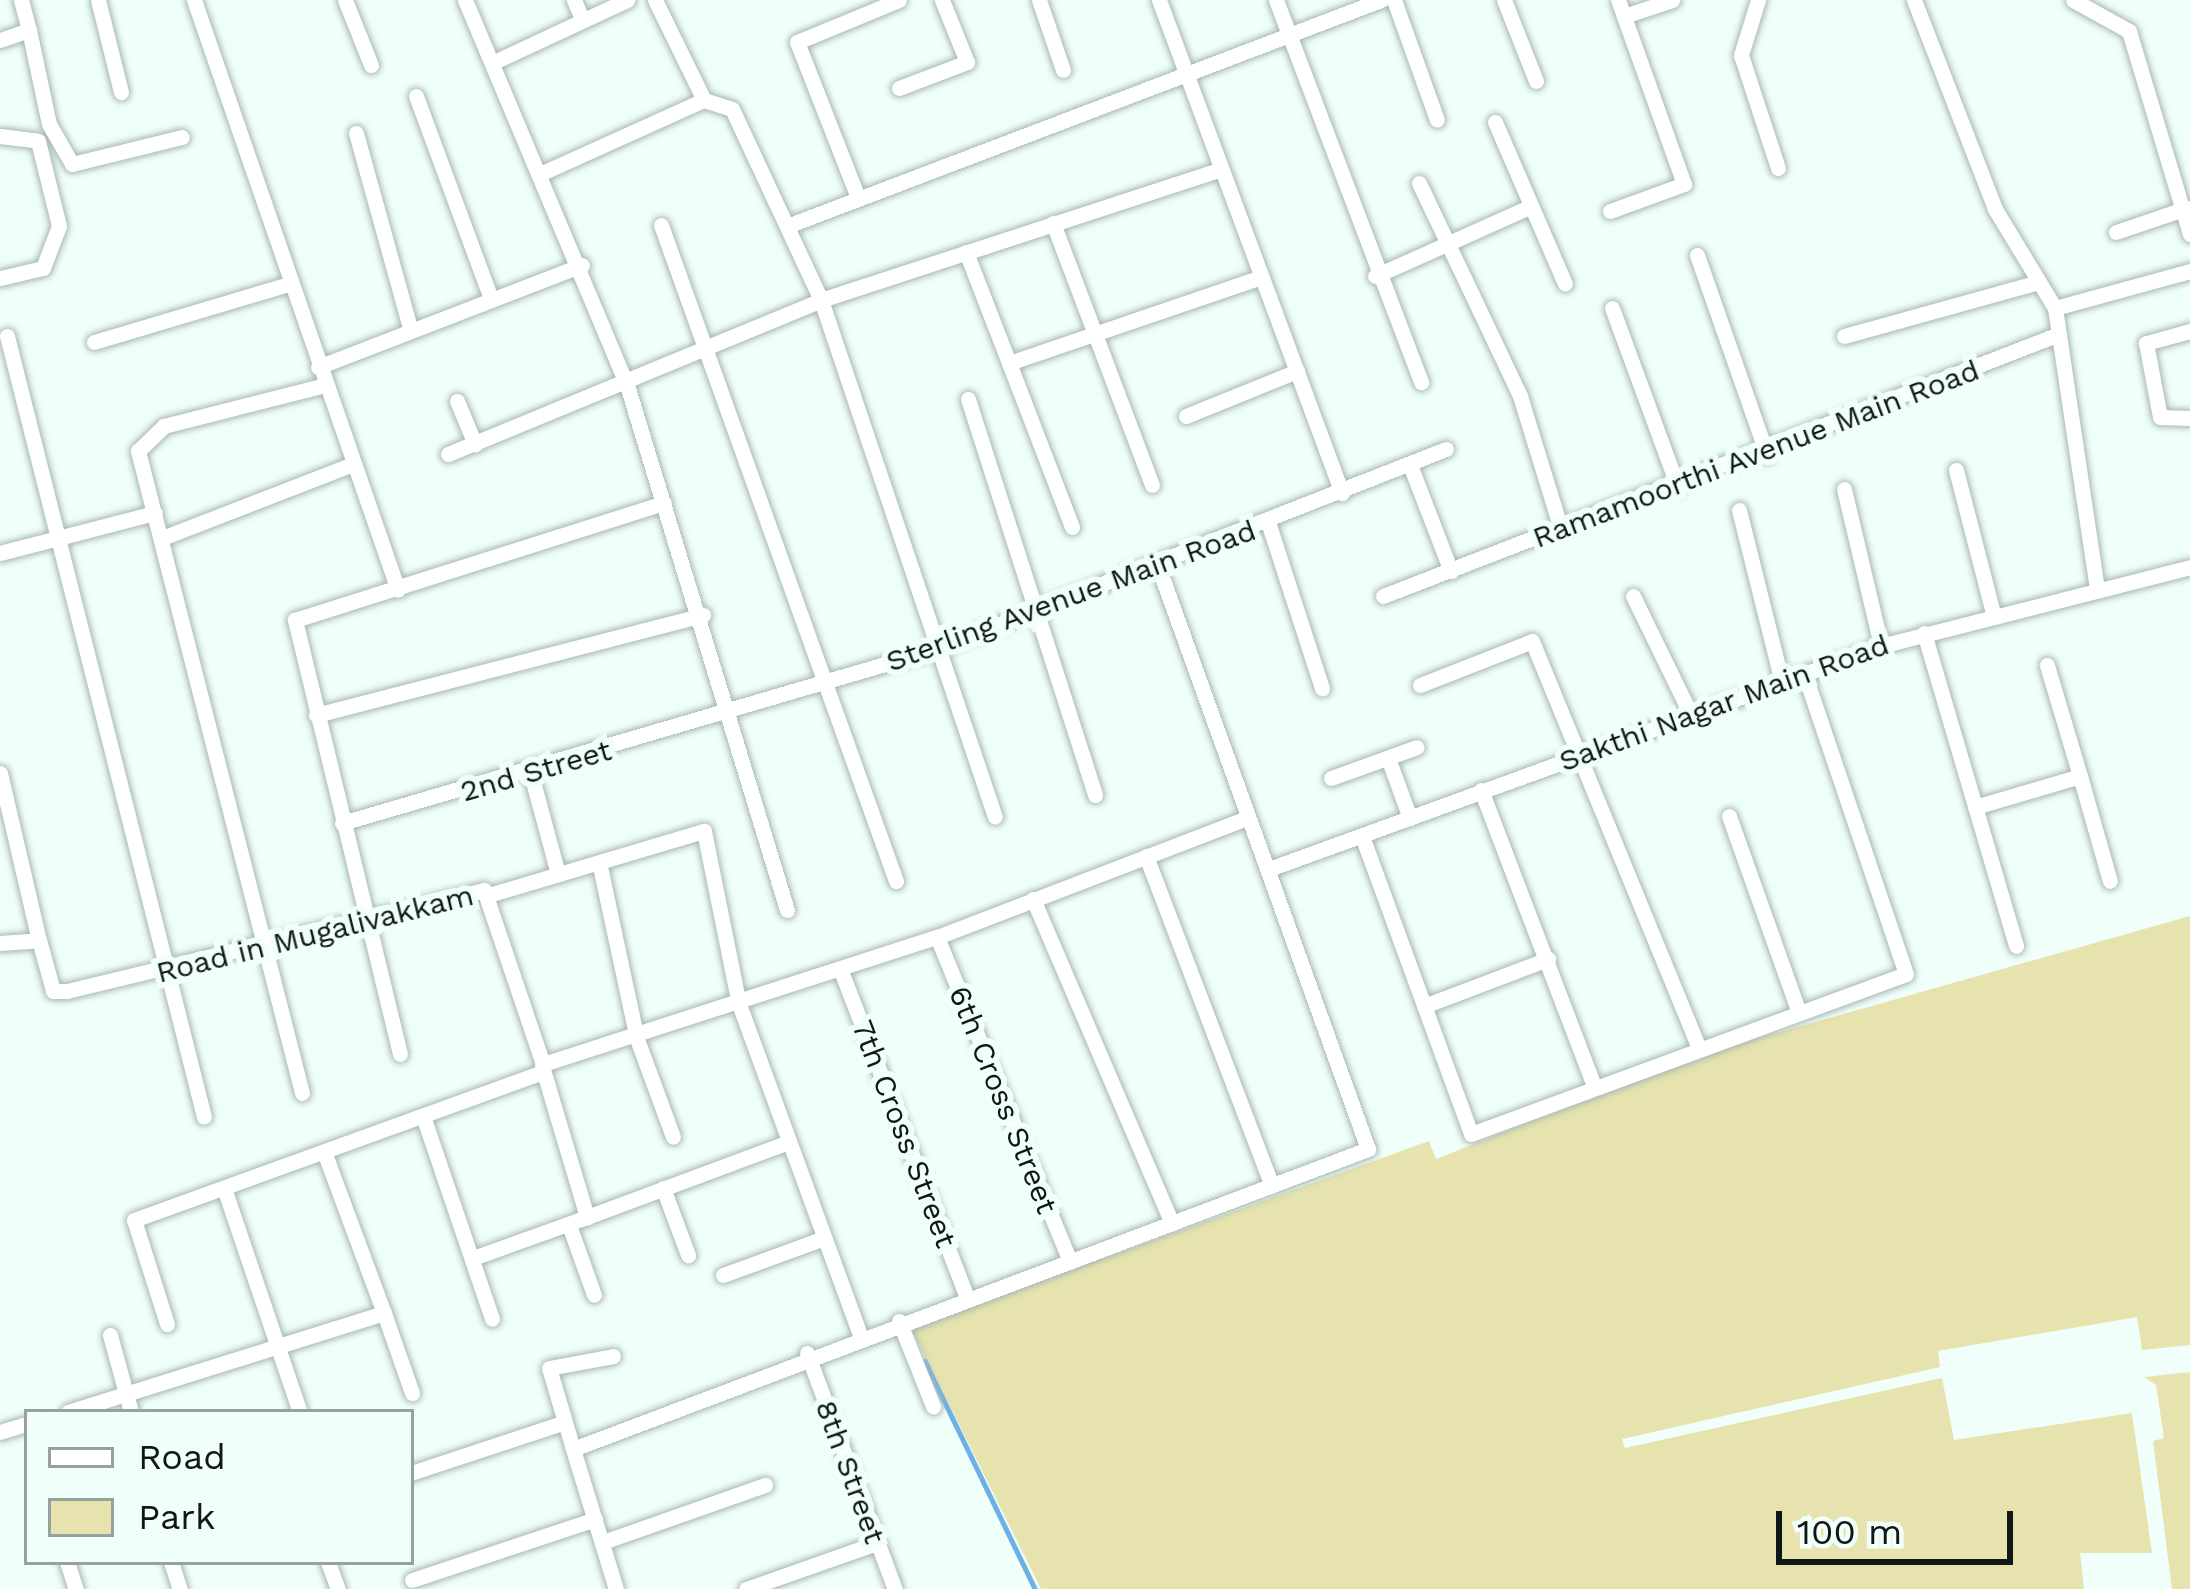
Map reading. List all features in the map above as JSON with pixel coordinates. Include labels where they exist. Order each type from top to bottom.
[{"type":"street","points":[[21,0],[49,124],[72,164],[182,137]]},
{"type":"street","points":[[98,0],[121,92]]},
{"type":"street","points":[[194,0],[398,590]]},
{"type":"street","points":[[345,0],[370,65]]},
{"type":"street","points":[[465,0],[582,266],[627,385],[703,615],[787,910]]},
{"type":"street","points":[[574,0],[582,19]]},
{"type":"street","points":[[494,62],[627,0]]},
{"type":"street","points":[[655,0],[704,100]]},
{"type":"street","points":[[857,195],[797,42],[899,0]]},
{"type":"street","points":[[899,88],[967,62],[942,0]]},
{"type":"street","points":[[1039,0],[1063,70]]},
{"type":"street","points":[[1159,0],[1342,493]]},
{"type":"street","points":[[1276,0],[1375,276],[1420,382]]},
{"type":"street","points":[[787,226],[1184,70],[1382,0]]},
{"type":"street","points":[[1394,0],[1437,120]]},
{"type":"street","points":[[1504,0],[1536,81]]},
{"type":"street","points":[[1610,211],[1684,184],[1621,8],[1672,0]]},
{"type":"street","points":[[1758,0],[1742,55],[1778,168]]},
{"type":"street","points":[[1914,0],[1995,208],[2055,308],[2096,584]]},
{"type":"street","points":[[2073,0],[2129,31],[2186,208],[2190,234]]},
{"type":"street","points":[[0,40],[29,31]]},
{"type":"street","points":[[416,95],[489,293]]},
{"type":"street","points":[[542,173],[704,100],[733,109],[866,409],[933,650],[995,817]]},
{"type":"street","points":[[1495,122],[1565,284]]},
{"type":"street","points":[[356,133],[410,328]]},
{"type":"street","points":[[0,136],[38,141],[59,226],[43,268],[0,278]]},
{"type":"street","points":[[448,454],[627,385],[821,300],[1221,169]]},
{"type":"street","points":[[1419,183],[1520,396],[1561,529]]},
{"type":"street","points":[[1375,276],[1529,206]]},
{"type":"street","points":[[2116,232],[2186,208]]},
{"type":"street","points":[[1053,224],[1088,334],[1152,485]]},
{"type":"street","points":[[661,225],[830,682],[896,881]]},
{"type":"street","points":[[966,252],[1072,527]]},
{"type":"street","points":[[1697,255],[1767,455]]},
{"type":"street","points":[[318,367],[489,293],[582,266]]},
{"type":"street","points":[[2055,308],[2190,271]]},
{"type":"street","points":[[1009,363],[1262,277]]},
{"type":"street","points":[[1844,336],[2039,282]]},
{"type":"street","points":[[94,342],[289,284]]},
{"type":"street","points":[[1612,308],[1678,488]]},
{"type":"street","points":[[2190,332],[2146,343],[2160,417],[2190,418]]},
{"type":"street","name":"Ramamoorthi Avenue Main Road","points":[[1384,596],[1767,455],[2060,334]]},
{"type":"street","points":[[7,336],[52,539],[162,972],[204,1117]]},
{"type":"street","points":[[1186,416],[1297,371]]},
{"type":"street","points":[[302,1093],[268,944],[138,452],[146,432],[325,385]]},
{"type":"street","points":[[968,399],[1095,795]]},
{"type":"street","points":[[457,401],[475,444]]},
{"type":"street","name":"Sterling Avenue Main Road","points":[[729,716],[933,650],[1158,566],[1446,449]]},
{"type":"street","points":[[162,538],[352,464]]},
{"type":"street","points":[[1410,465],[1451,571]]},
{"type":"street","points":[[1956,470],[1994,614]]},
{"type":"street","points":[[1844,489],[1881,646]]},
{"type":"street","points":[[400,1054],[364,920],[296,617],[398,590],[664,503]]},
{"type":"street","points":[[1739,510],[1781,683]]},
{"type":"street","points":[[0,554],[155,513]]},
{"type":"street","points":[[1268,522],[1322,688]]},
{"type":"street","points":[[573,1449],[807,1353],[1070,1262],[1368,1150],[1158,566]]},
{"type":"street","name":"Sakthi Nagar Main Road","points":[[1269,869],[1881,646],[2096,584],[2190,567]]},
{"type":"street","points":[[1633,596],[1690,715]]},
{"type":"street","points":[[316,715],[703,615]]},
{"type":"street","points":[[1924,633],[2016,946]]},
{"type":"street","points":[[1420,685],[1532,641],[1698,1046]]},
{"type":"street","points":[[2048,665],[2110,880]]},
{"type":"street","points":[[1362,836],[1471,1134],[1698,1046],[1906,974],[1805,675]]},
{"type":"street","name":"2nd Street","points":[[343,824],[729,716]]},
{"type":"street","points":[[1331,778],[1417,747]]},
{"type":"street","points":[[1388,758],[1410,818]]},
{"type":"street","points":[[0,773],[38,940],[0,943]]},
{"type":"street","points":[[531,774],[558,874]]},
{"type":"street","points":[[1975,807],[2080,776]]},
{"type":"street","points":[[1481,790],[1595,1088]]},
{"type":"street","points":[[1729,816],[1798,1010]]},
{"type":"street","points":[[167,1324],[134,1220],[424,1119],[540,1069],[937,937],[1247,818]]},
{"type":"street","points":[[492,894],[704,832],[739,1004],[860,1334]]},
{"type":"street","points":[[1146,856],[1272,1186]]},
{"type":"street","points":[[599,862],[637,1039],[674,1137]]},
{"type":"street","name":"Road in Mugalivakkam","points":[[38,940],[53,991],[162,972],[364,920],[492,894],[587,1216]]},
{"type":"street","points":[[1034,899],[1172,1223]]},
{"type":"street","name":"6th Cross Street","points":[[937,937],[1070,1262]]},
{"type":"street","points":[[1424,1006],[1549,959]]},
{"type":"street","name":"7th Cross Street","points":[[841,971],[967,1298]]},
{"type":"street","points":[[424,1119],[492,1318]]},
{"type":"street","points":[[473,1258],[789,1142]]},
{"type":"street","points":[[325,1154],[412,1394]]},
{"type":"street","points":[[224,1188],[299,1409]]},
{"type":"street","points":[[663,1188],[688,1256]]},
{"type":"street","points":[[568,1225],[594,1295]]},
{"type":"street","points":[[723,1275],[824,1238]]},
{"type":"street","points":[[88,1409],[128,1403],[384,1312]]},
{"type":"street","points":[[899,1321],[933,1406]]},
{"type":"street","points":[[110,1335],[128,1403]]},
{"type":"street","name":"8th Street","points":[[807,1353],[874,1544],[895,1589]]},
{"type":"street","points":[[613,1356],[549,1368],[616,1589]]},
{"type":"street","points":[[414,1472],[565,1422]]},
{"type":"street","points":[[603,1542],[765,1485]]},
{"type":"street","points":[[412,1580],[595,1519]]},
{"type":"street","points":[[746,1589],[874,1544]]},
{"type":"green space","points":[[2190,916],[2190,1345],[2142,1350],[2137,1317],[1938,1351],[1940,1367],[1622,1439],[1625,1448],[1942,1378],[1954,1440],[2132,1413],[2152,1553],[2080,1553],[2084,1589],[1041,1589],[911,1328],[1429,1141],[1436,1159],[1702,1054]]},
{"type":"green space","points":[[2190,1372],[2190,1589],[2172,1589],[2153,1441],[2164,1438],[2156,1385],[2144,1377]]},
{"type":"waterway","points":[[925,1361],[1035,1589]]}]
